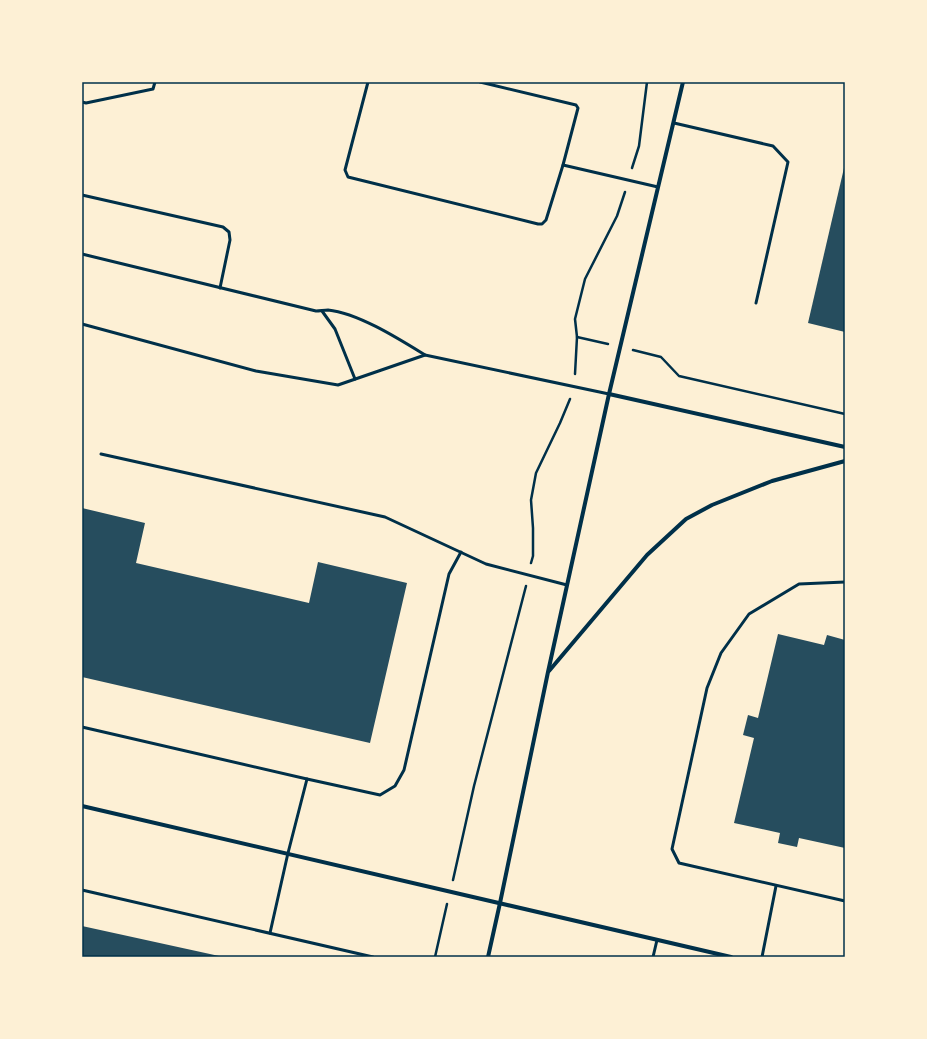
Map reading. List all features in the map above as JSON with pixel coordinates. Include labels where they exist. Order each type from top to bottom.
[{"type":"street","points":[[488,957],[548,672],[609,394],[683,82]]},
{"type":"street","points":[[609,394],[845,447]]},
{"type":"street","points":[[548,672],[647,555],[686,519],[712,505],[772,481],[845,461]]},
{"type":"street","points":[[82,806],[732,957]]},
{"type":"lane","points":[[82,102],[86,103],[153,89],[155,82]]},
{"type":"lane","points":[[368,82],[345,170],[348,177],[542,224],[546,220],[563,165],[578,108],[576,105],[480,82]]},
{"type":"lane","points":[[674,123],[773,146],[788,162],[756,303]]},
{"type":"lane","points":[[563,165],[658,187]]},
{"type":"lane","points":[[82,195],[223,227],[228,232],[230,240],[220,288]]},
{"type":"lane","points":[[82,254],[316,311],[328,310],[358,318],[425,355],[609,394]]},
{"type":"lane","points":[[322,311],[335,329],[355,379]]},
{"type":"lane","points":[[82,324],[256,371],[338,385],[425,355]]},
{"type":"lane","points":[[101,454],[385,517],[486,564],[567,585]]},
{"type":"lane","points":[[82,727],[380,795],[395,786],[404,770],[449,574],[461,552]]},
{"type":"lane","points":[[845,582],[799,584],[749,614],[721,653],[707,688],[672,849],[679,863],[845,901]]},
{"type":"lane","points":[[270,933],[307,779]]},
{"type":"lane","points":[[762,957],[776,886]]},
{"type":"lane","points":[[82,890],[374,957]]},
{"type":"lane","points":[[653,957],[657,940]]},
{"type":"path","points":[[435,957],[474,786],[533,556],[531,500],[536,473],[560,423],[574,386],[577,337],[575,319],[585,279],[617,216],[639,146],[647,82]]},
{"type":"path","points":[[577,337],[661,357],[679,376],[845,414]]},
{"type":"building","points":[[845,168],[845,332],[808,323]]},
{"type":"building","points":[[82,508],[145,523],[136,563],[309,603],[318,562],[407,583],[370,743],[82,677]]},
{"type":"building","points":[[778,634],[824,645],[827,635],[845,640],[845,848],[799,838],[797,847],[778,843],[780,833],[734,823],[754,738],[743,735],[748,715],[758,718]]},
{"type":"building","points":[[82,926],[219,956],[219,957],[82,957]]}]
